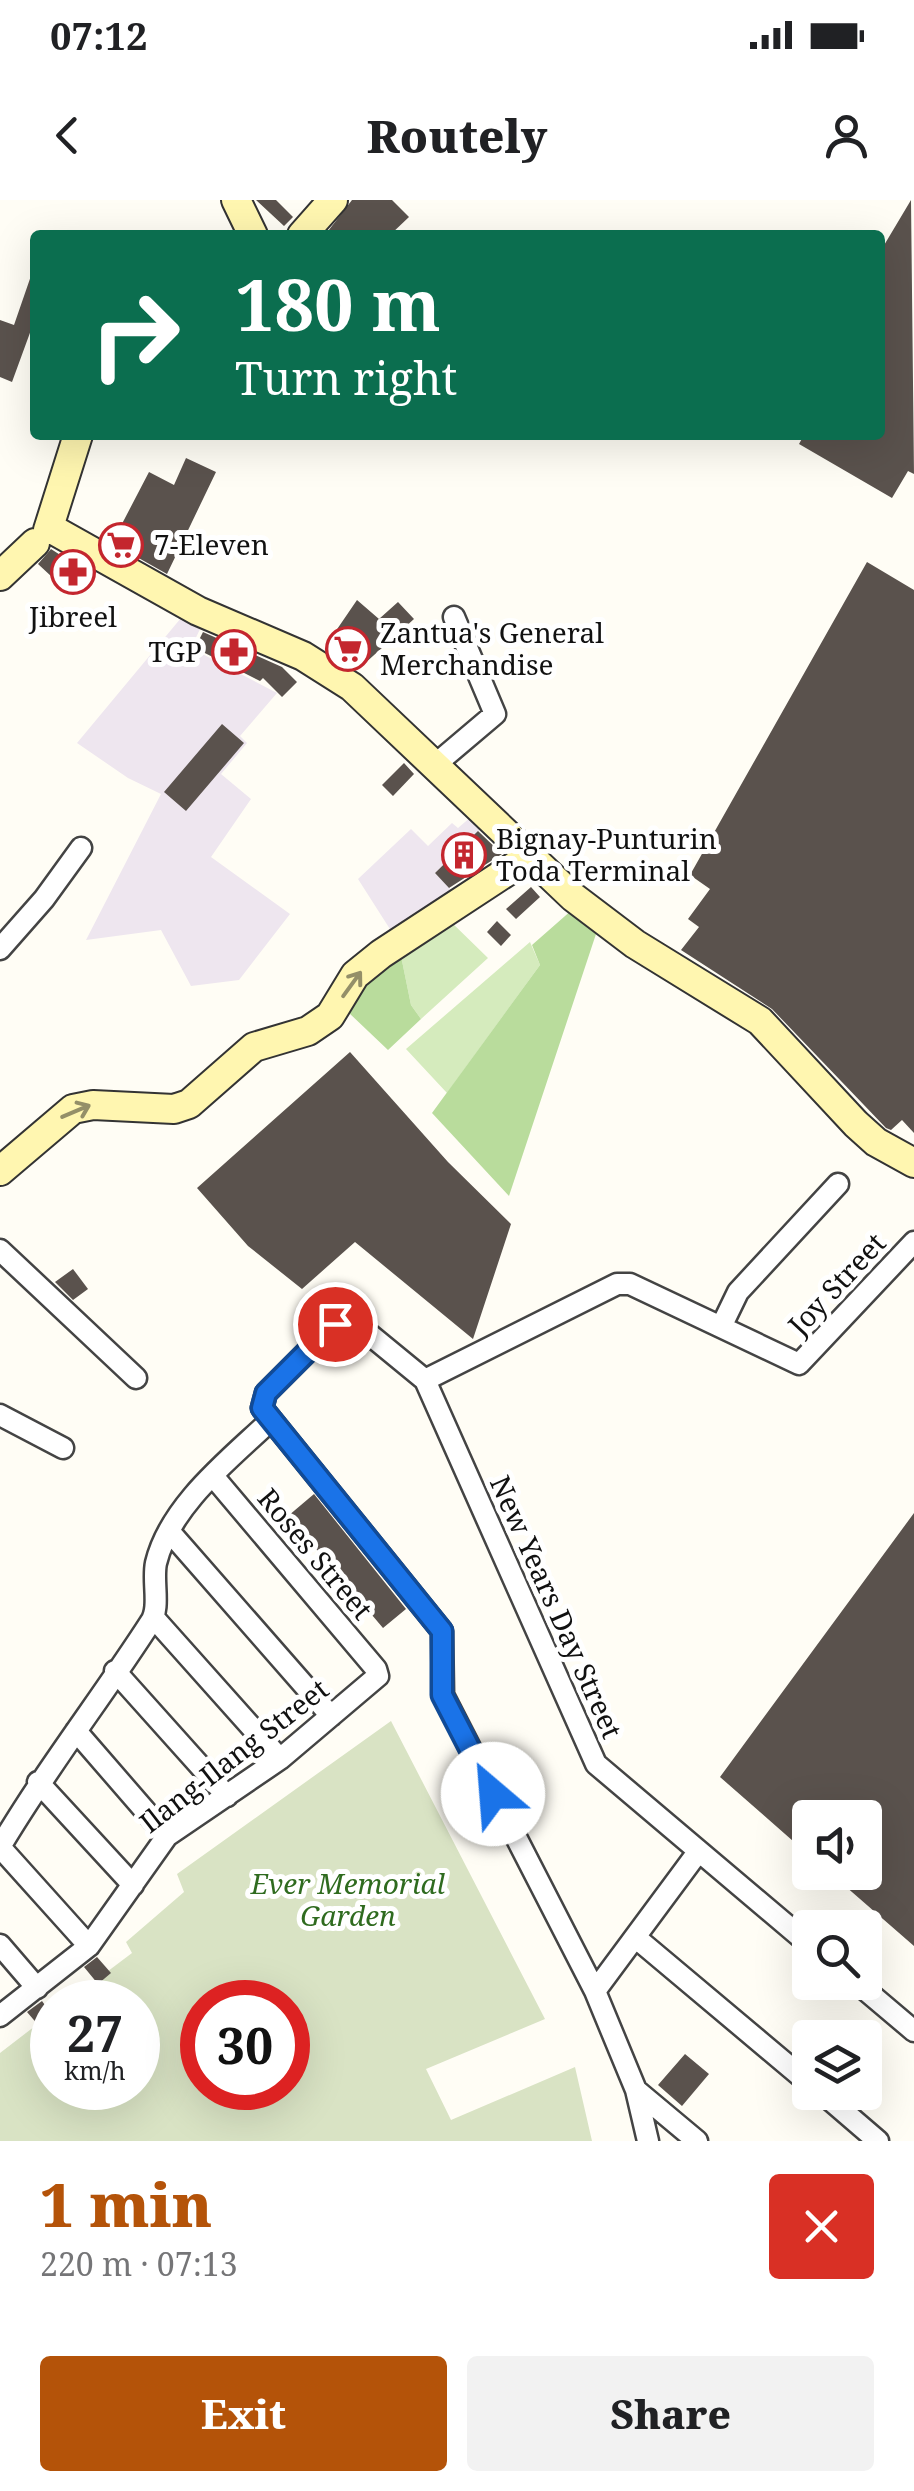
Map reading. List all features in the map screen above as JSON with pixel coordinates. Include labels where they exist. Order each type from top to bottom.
[{"type":"main road","points":[[236,200],[251,230]]},
{"type":"main road","points":[[306,230],[333,200]]},
{"type":"main road","points":[[0,576],[45,534],[76,440]]},
{"type":"main road","points":[[45,534],[198,611],[326,668],[352,686],[529,857],[606,924],[760,1021],[856,1124],[876,1142],[914,1163]]},
{"type":"main road","points":[[0,1171],[72,1109],[93,1104],[174,1109],[190,1104],[254,1047],[308,1032],[330,1016],[355,975],[380,954],[529,857]]},
{"type":"street","points":[[436,764],[495,714],[454,617]]},
{"type":"street","points":[[0,949],[44,900],[81,848]]},
{"type":"street","points":[[648,2141],[636,2090],[595,1992],[442,1695],[442,1631],[262,1408],[266,1393],[335,1324],[346,1320],[426,1380],[617,1284],[630,1284],[722,1325],[738,1292],[838,1184]]},
{"type":"street","name":"Joy Street","points":[[722,1325],[799,1364],[914,1242]]},
{"type":"street","points":[[0,1250],[136,1378]]},
{"type":"street","name":"New Years Day Street","points":[[426,1380],[589,1753],[792,1930]]},
{"type":"street","points":[[0,1415],[63,1448]]},
{"type":"street","points":[[89,1946],[0,1847],[38,1782],[154,1618],[156,1563],[169,1531],[213,1476],[270,1420]]},
{"type":"street","name":"Roses Street","points":[[213,1476],[376,1668]]},
{"type":"street","points":[[169,1531],[331,1716]]},
{"type":"street","points":[[154,1618],[280,1758]]},
{"type":"street","name":"Ilang-Ilang Street","points":[[47,1980],[89,1946],[167,1836],[280,1758],[374,1683],[376,1668]]},
{"type":"street","points":[[115,1671],[227,1796]]},
{"type":"street","points":[[76,1731],[167,1836]]},
{"type":"street","points":[[38,1782],[133,1884]]},
{"type":"street","points":[[595,1992],[698,1852]]},
{"type":"street","points":[[635,1937],[792,2069]]},
{"type":"street","points":[[0,1945],[30,1980]]},
{"type":"street","name":"Ilang-Ilang Street","points":[[0,2016],[30,1993]]},
{"type":"street","points":[[877,2000],[914,2031]]},
{"type":"street","points":[[636,2090],[697,2141]]},
{"type":"street","points":[[842,2110],[878,2141]]},
{"type":"shaded area","points":[[181,618],[201,627],[191,648],[277,693],[240,736],[247,743],[221,774],[251,799],[211,857],[290,914],[239,980],[191,986],[161,930],[86,940],[161,794],[128,778],[77,743]]},
{"type":"shaded area","points":[[472,816],[483,827],[435,873],[456,895],[395,937],[358,879],[411,829],[428,846],[452,823],[458,828]]},
{"type":"green space","points":[[573,909],[597,931],[509,1196],[432,1113],[540,965],[532,945]]},
{"type":"green space","points":[[447,918],[488,958],[421,1019],[411,1005],[400,951]]},
{"type":"green space","points":[[530,942],[540,965],[447,1093],[406,1049]]},
{"type":"green space","points":[[400,951],[411,1005],[421,1019],[388,1050],[348,1012],[364,983]]},
{"type":"green space","name":"Ever Memorial Garden","points":[[391,1721],[545,2019],[426,2069],[451,2120],[575,2067],[592,2141],[0,2141],[0,2053],[30,2030],[30,2110],[160,2110],[160,1980],[96,1980],[132,1953],[126,1942],[184,1892],[177,1874]]},
{"type":"building","points":[[256,200],[276,200],[293,217],[284,226]]},
{"type":"building","points":[[352,200],[392,200],[409,217],[395,230],[329,230]]},
{"type":"building","points":[[911,200],[914,474],[908,471],[892,498],[799,444],[801,440],[885,440],[885,244]]},
{"type":"building","points":[[30,279],[30,333],[12,382],[0,377],[0,320],[14,325]]},
{"type":"building","points":[[186,458],[216,472],[167,574],[112,543],[149,472],[174,485]]},
{"type":"building","points":[[51,549],[85,571],[66,590],[38,564]]},
{"type":"building","points":[[867,562],[914,590],[914,1133],[902,1120],[891,1130],[886,1128],[772,1009],[681,950],[699,927],[688,919],[710,889],[690,875]]},
{"type":"building","points":[[357,600],[379,619],[398,602],[414,619],[363,665],[329,641]]},
{"type":"building","points":[[203,632],[282,667],[297,682],[282,697],[263,678],[260,681],[195,648]]},
{"type":"building","points":[[222,724],[244,743],[186,811],[164,792]]},
{"type":"building","points":[[404,763],[414,774],[393,796],[382,785]]},
{"type":"building","points":[[478,831],[502,854],[449,888],[435,873]]},
{"type":"building","points":[[531,887],[540,897],[516,919],[506,909]]},
{"type":"building","points":[[497,921],[511,935],[501,946],[487,932]]},
{"type":"building","points":[[350,1052],[448,1162],[511,1224],[473,1339],[355,1242],[302,1289],[248,1246],[197,1188]]},
{"type":"building","points":[[73,1269],[88,1289],[73,1300],[55,1282]]},
{"type":"building","points":[[314,1494],[406,1609],[383,1628],[288,1516]]},
{"type":"building","points":[[914,1513],[914,1946],[882,1918],[882,1910],[873,1910],[850,1890],[882,1890],[882,1800],[792,1800],[792,1840],[720,1777]]},
{"type":"building","points":[[97,1957],[111,1973],[103,1980],[95,1980],[84,1967]]},
{"type":"building","points":[[685,2054],[709,2074],[682,2106],[658,2085]]},
{"type":"place","name":"7-Eleven","points":[[121,545]]},
{"type":"place","name":"Jibreel","points":[[73,572]]},
{"type":"place","name":"Zantua's General Merchandise","points":[[348,649]]},
{"type":"place","name":"TGP","points":[[234,652]]},
{"type":"place","name":"Bignay-Punturin Toda Terminal","points":[[464,855]]},
{"type":"route","points":[[335,1324],[266,1393],[262,1408],[442,1631],[442,1695],[493,1794]]}]
